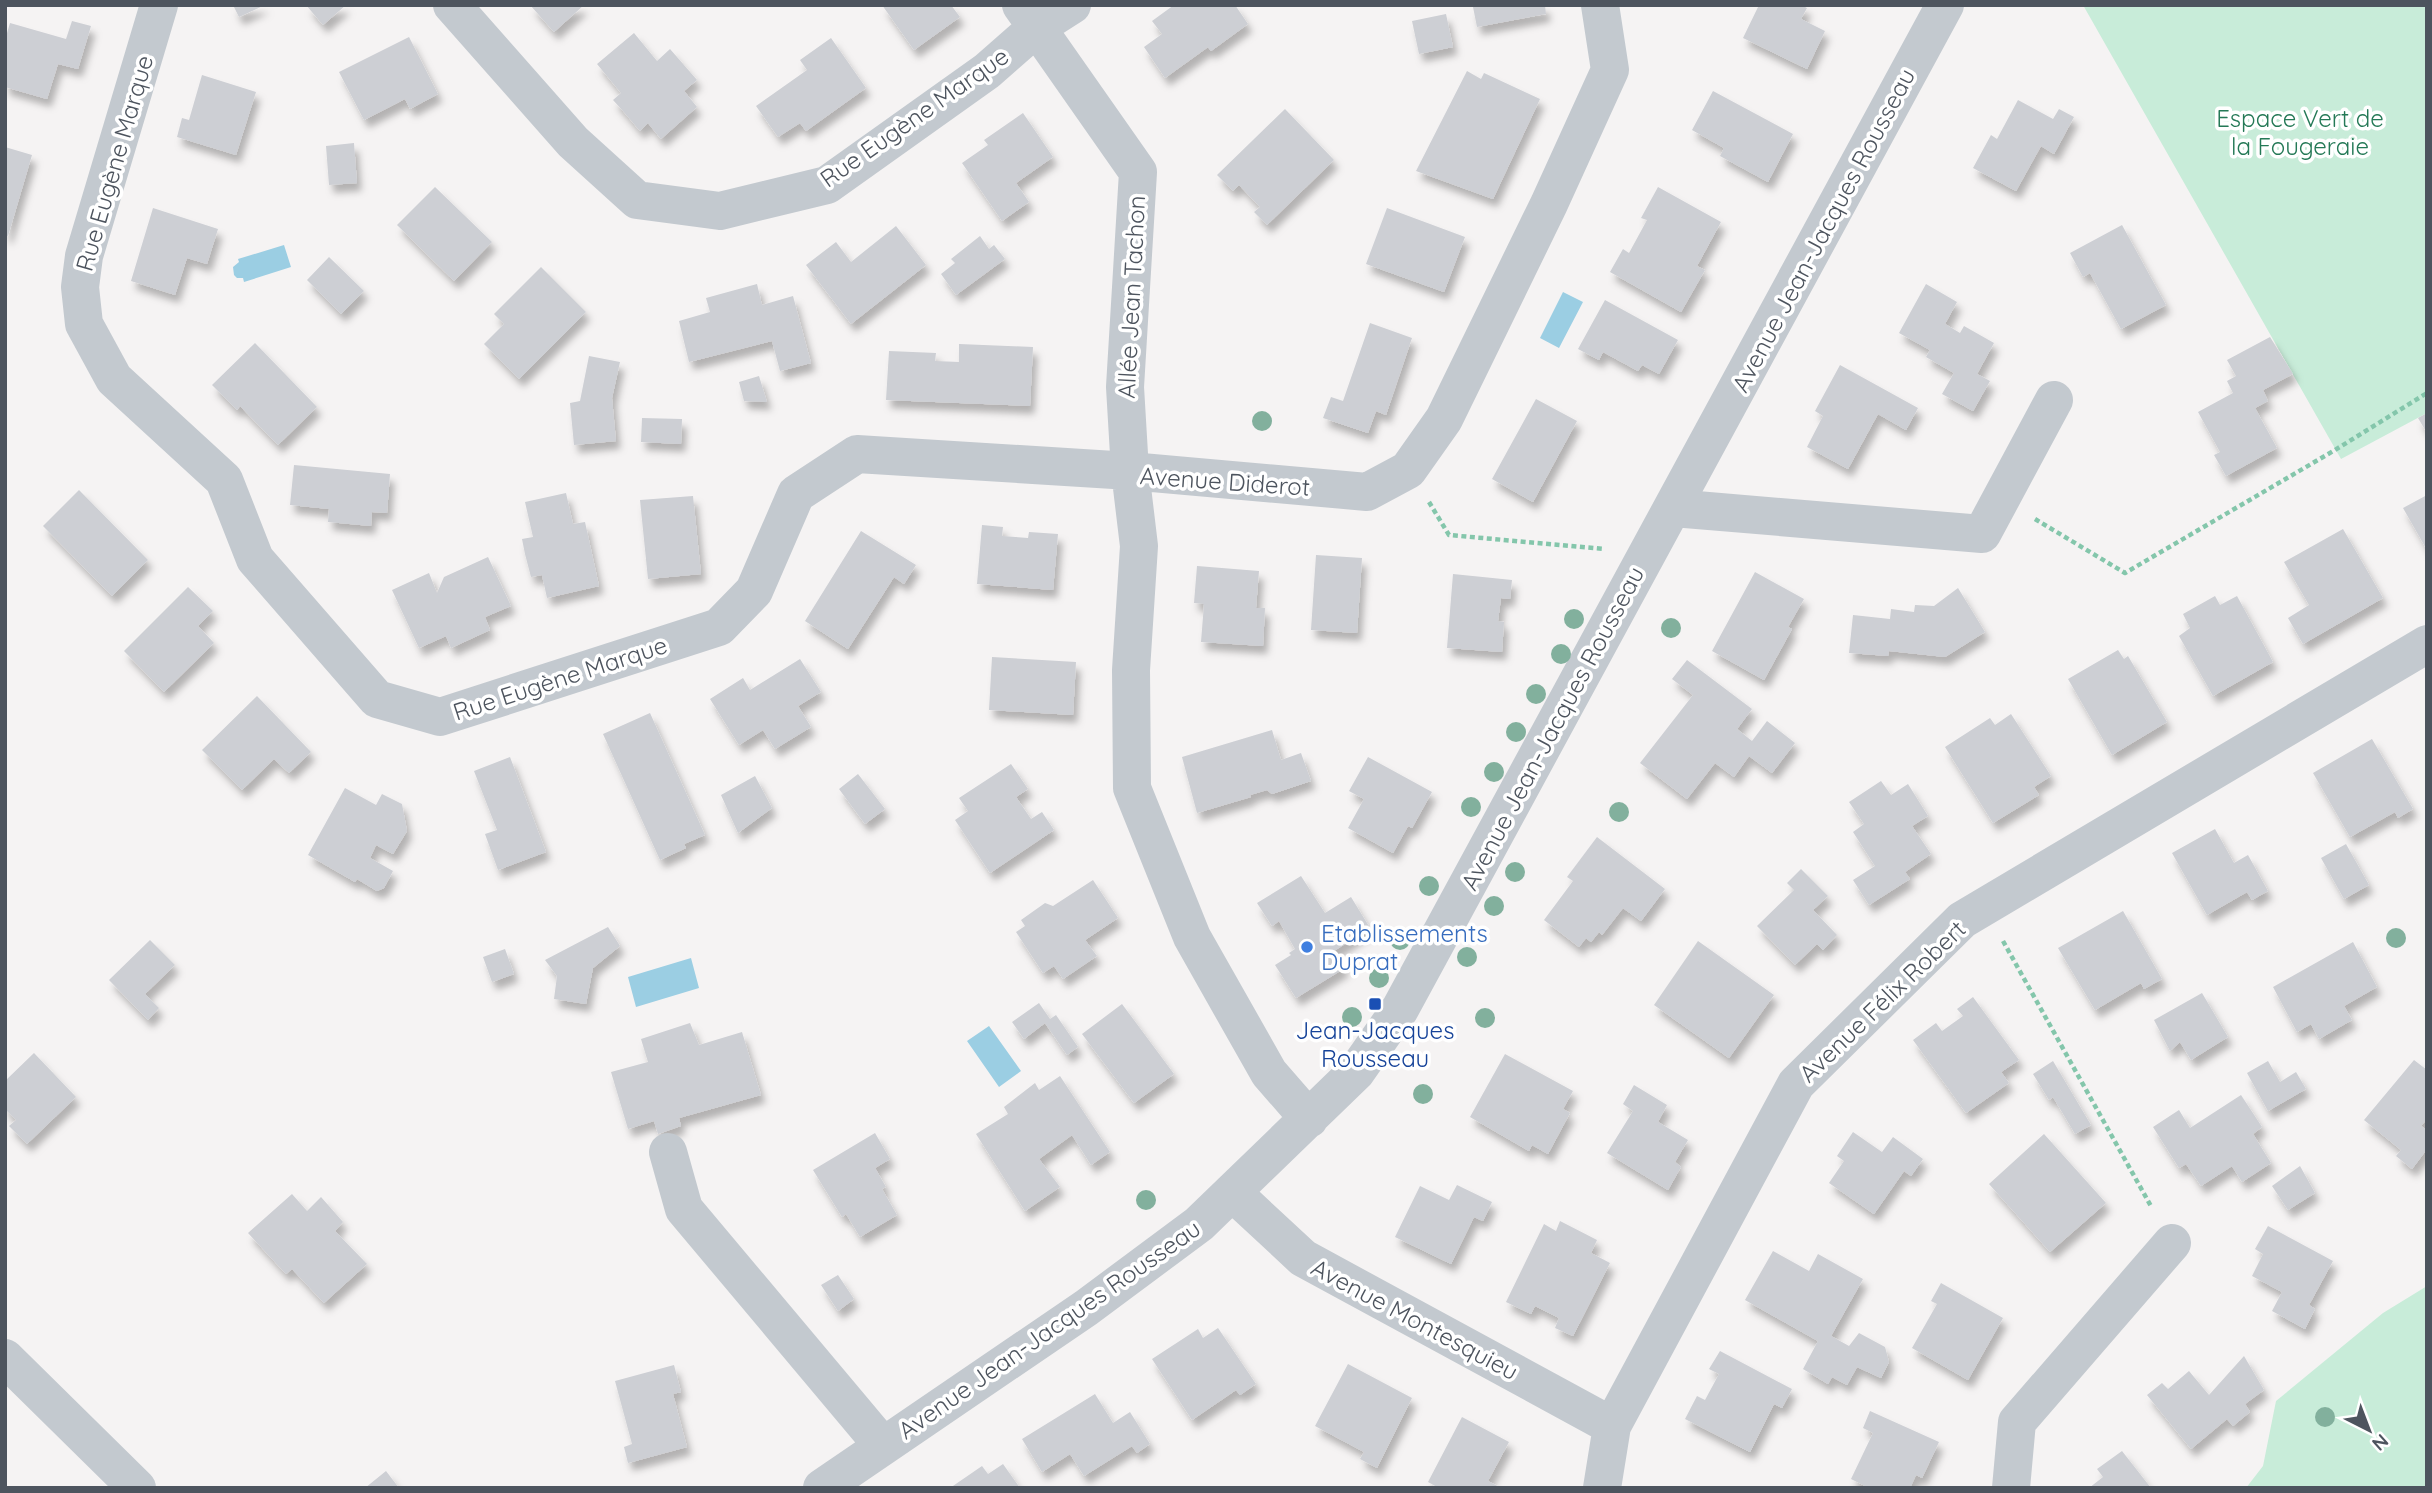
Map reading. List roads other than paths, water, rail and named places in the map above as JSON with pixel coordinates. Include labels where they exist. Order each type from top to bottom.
[{"type":"street","name":"Rue Eugène Marque","points":[[159,5],[84,256],[80,287],[84,324],[114,379],[224,480],[255,559],[377,699],[440,717],[719,626],[754,591],[796,494],[857,454],[1130,471]]},
{"type":"street","name":"Rue Eugène Marque","points":[[452,5],[573,142],[637,200],[720,211],[827,184],[987,71],[1028,17],[1072,5]]},
{"type":"street","name":"Avenue Diderot","points":[[1309,1119],[1269,1073],[1192,937],[1132,788],[1131,670],[1139,546],[1130,471],[1367,492],[1408,470],[1444,419],[1549,204],[1610,70],[1600,5]]},
{"type":"street","name":"Avenue Jean-Jacques Rousseau","points":[[822,1488],[1086,1308],[1199,1224],[1356,1072],[1400,1009],[1945,5]]},
{"type":"street","name":"Allée Jean Tachon","points":[[1028,17],[1138,172],[1125,387],[1130,471]]},
{"type":"street","points":[[1672,508],[1982,534],[2054,400]]},
{"type":"street","name":"Avenue Félix Robert","points":[[1602,1488],[1612,1426],[1796,1084],[1962,920],[2427,644]]},
{"type":"street","points":[[668,1152],[684,1209],[883,1446]]},
{"type":"street","name":"Avenue Montesquieu","points":[[1232,1192],[1303,1258],[1612,1426]]},
{"type":"street","points":[[2011,1488],[2017,1422],[2172,1243]]},
{"type":"street","points":[[5,1358],[137,1488]]},
{"type":"water","points":[[284,245],[291,267],[244,282],[243,278],[234,275],[233,267],[239,262],[238,259]]},
{"type":"water","points":[[1563,292],[1583,302],[1559,348],[1540,338]]},
{"type":"water","points":[[691,958],[699,988],[636,1007],[628,977]]},
{"type":"water","points":[[989,1026],[1021,1071],[999,1087],[967,1041]]},
{"type":"place","name":"Etablissements Duprat","points":[[1307,947]]},
{"type":"place","name":"Jean-Jacques Rousseau","points":[[1375,1004]]},
{"type":"park label","name":"Espace Vert de la Fougeraie","points":[[2300,132]]}]
